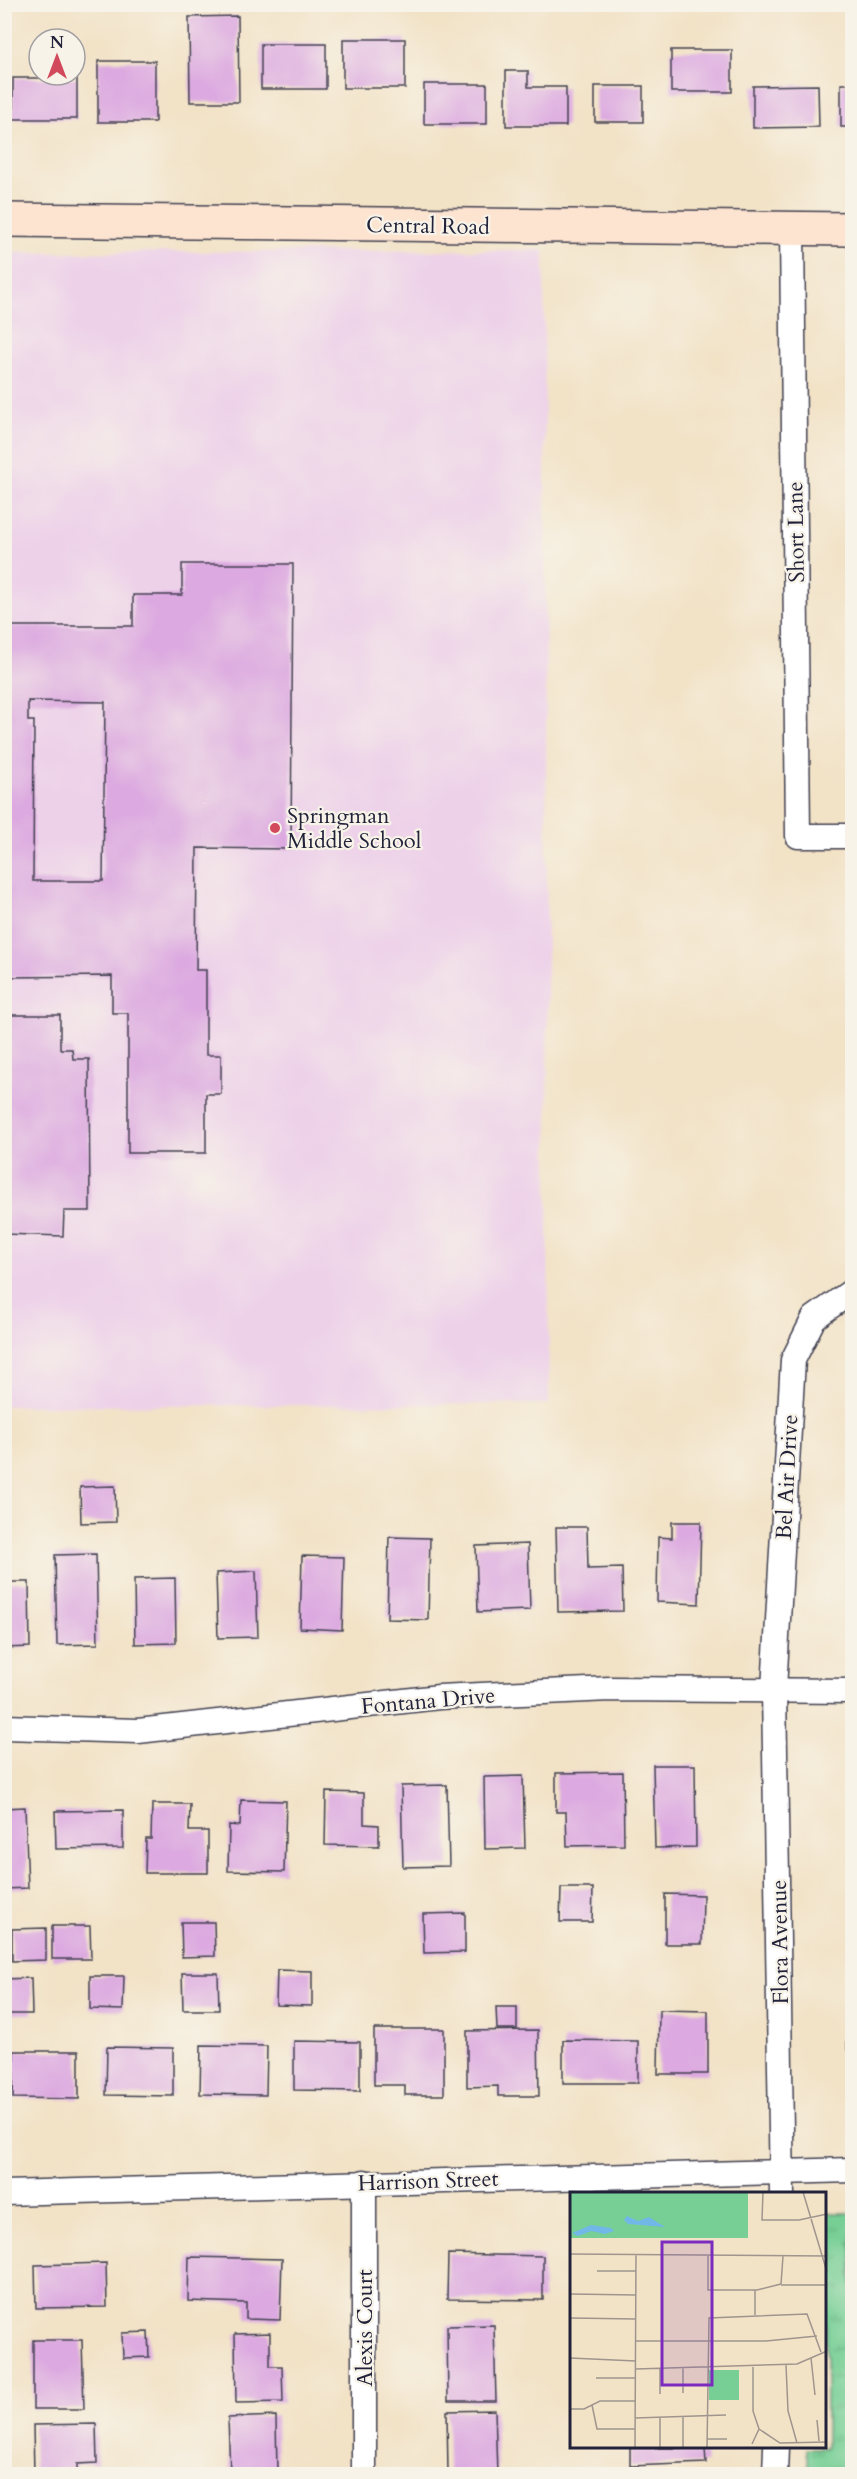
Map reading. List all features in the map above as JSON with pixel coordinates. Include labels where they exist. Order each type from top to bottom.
[{"type":"main road","name":"Central Road","points":[[4,220],[852,229]]},
{"type":"street","name":"Short Lane","points":[[792,228],[798,836],[852,836]]},
{"type":"street","name":"Bel Air Drive","points":[[774,1689],[793,1360],[813,1318],[852,1291]]},
{"type":"street","name":"Fontana Drive","points":[[4,1727],[138,1731],[439,1697],[610,1689],[852,1691]]},
{"type":"street","name":"Flora Avenue","points":[[774,1689],[782,2183]]},
{"type":"street","name":"Harrison Street","points":[[4,2193],[364,2182],[782,2183],[852,2170]]},
{"type":"street","name":"Alexis Court","points":[[364,2182],[364,2475]]},
{"type":"street","points":[[775,2475],[776,2449]]},
{"type":"shaded area","name":"Springman Middle School","points":[[544,250],[549,1404],[5,1406],[4,253]]},
{"type":"green space","points":[[827,2213],[852,2213],[852,2474],[807,2474],[807,2449],[827,2449]]},
{"type":"building","points":[[238,16],[239,102],[190,102],[189,17]]},
{"type":"building","points":[[343,39],[405,39],[405,88],[343,88]]},
{"type":"building","points":[[261,44],[326,44],[326,89],[261,89]]},
{"type":"building","points":[[671,50],[732,50],[732,92],[671,92]]},
{"type":"building","points":[[98,61],[155,61],[155,122],[98,122]]},
{"type":"building","points":[[506,71],[528,71],[528,87],[566,87],[566,126],[506,126]]},
{"type":"building","points":[[13,78],[27,78],[27,87],[77,87],[77,119],[13,119]]},
{"type":"building","points":[[424,84],[487,84],[487,124],[424,124]]},
{"type":"building","points":[[841,84],[852,84],[852,127],[841,127]]},
{"type":"building","points":[[818,85],[819,127],[753,128],[753,86]]},
{"type":"building","points":[[595,86],[643,86],[643,122],[595,122]]},
{"type":"building","name":"Springman Middle School","points":[[182,564],[293,564],[291,849],[197,848],[196,970],[206,970],[206,1055],[221,1055],[221,1094],[206,1094],[206,1153],[128,1153],[128,1013],[112,1013],[112,976],[9,977],[10,1015],[60,1015],[60,1049],[72,1049],[73,1059],[89,1059],[90,1211],[64,1211],[63,1236],[4,1234],[4,626],[133,626],[133,595],[182,595]],"holes":[[[28,701],[105,702],[103,881],[33,881],[34,721],[28,721]]]},
{"type":"building","points":[[115,1486],[116,1522],[81,1523],[80,1487]]},
{"type":"building","points":[[672,1522],[701,1522],[699,1604],[657,1602],[658,1537],[672,1538]]},
{"type":"building","points":[[556,1527],[587,1527],[588,1569],[622,1568],[623,1611],[558,1612]]},
{"type":"building","points":[[389,1537],[430,1538],[428,1620],[387,1619]]},
{"type":"building","points":[[528,1544],[530,1610],[478,1612],[476,1546]]},
{"type":"building","points":[[96,1554],[98,1644],[57,1645],[55,1555]]},
{"type":"building","points":[[302,1556],[344,1557],[342,1630],[300,1628]]},
{"type":"building","points":[[256,1571],[258,1637],[218,1638],[216,1573]]},
{"type":"building","points":[[175,1578],[176,1643],[135,1644],[134,1579]]},
{"type":"building","points":[[4,1582],[29,1582],[30,1647],[4,1648]]},
{"type":"building","points":[[653,1765],[695,1765],[696,1847],[655,1848]]},
{"type":"building","points":[[623,1772],[624,1845],[567,1846],[566,1812],[556,1812],[556,1773]]},
{"type":"building","points":[[523,1776],[525,1848],[485,1849],[484,1777]]},
{"type":"building","points":[[447,1785],[449,1866],[403,1867],[401,1786]]},
{"type":"building","points":[[326,1792],[364,1793],[364,1824],[379,1825],[379,1846],[325,1845]]},
{"type":"building","points":[[241,1800],[286,1801],[284,1872],[228,1871],[229,1825],[240,1826]]},
{"type":"building","points":[[152,1804],[190,1804],[189,1831],[208,1831],[208,1873],[145,1873],[146,1839],[151,1839]]},
{"type":"building","points":[[25,1807],[28,1888],[4,1889],[4,1808]]},
{"type":"building","points":[[123,1810],[123,1848],[56,1849],[55,1811]]},
{"type":"building","points":[[561,1888],[593,1888],[592,1922],[560,1922]]},
{"type":"building","points":[[665,1894],[703,1895],[702,1944],[665,1944]]},
{"type":"building","points":[[465,1913],[465,1952],[424,1953],[423,1914]]},
{"type":"building","points":[[181,1922],[214,1922],[215,1956],[182,1957]]},
{"type":"building","points":[[52,1926],[90,1926],[91,1959],[52,1959]]},
{"type":"building","points":[[46,1928],[46,1960],[12,1961],[12,1929]]},
{"type":"building","points":[[277,1970],[312,1971],[312,2006],[276,2005]]},
{"type":"building","points":[[182,1973],[218,1973],[219,2010],[183,2010]]},
{"type":"building","points":[[90,1976],[124,1976],[123,2010],[90,2009]]},
{"type":"building","points":[[31,1978],[32,2014],[4,2014],[4,1979]]},
{"type":"building","points":[[496,2007],[517,2007],[517,2029],[497,2029]]},
{"type":"building","points":[[659,2010],[708,2011],[708,2074],[658,2074]]},
{"type":"building","points":[[847,2027],[852,2027],[852,2050],[847,2050]]},
{"type":"building","points":[[374,2029],[444,2029],[444,2095],[405,2095],[405,2085],[374,2085]]},
{"type":"building","points":[[538,2030],[539,2096],[498,2096],[498,2086],[467,2087],[467,2031]]},
{"type":"building","points":[[563,2040],[638,2041],[638,2083],[563,2083]]},
{"type":"building","points":[[294,2041],[360,2042],[360,2091],[294,2090]]},
{"type":"building","points":[[201,2045],[267,2046],[266,2095],[200,2094]]},
{"type":"building","points":[[107,2047],[173,2048],[173,2096],[106,2095]]},
{"type":"building","points":[[14,2051],[79,2051],[79,2099],[13,2098]]},
{"type":"building","points":[[448,2254],[543,2256],[543,2300],[447,2299]]},
{"type":"building","points":[[189,2257],[282,2259],[280,2320],[246,2319],[246,2303],[188,2301]]},
{"type":"building","points":[[106,2263],[107,2307],[36,2308],[35,2265]]},
{"type":"building","points":[[494,2325],[496,2401],[448,2401],[447,2326]]},
{"type":"building","points":[[148,2332],[149,2357],[123,2358],[122,2333]]},
{"type":"building","points":[[270,2333],[270,2366],[282,2366],[283,2402],[236,2403],[235,2334]]},
{"type":"building","points":[[33,2340],[82,2340],[84,2409],[33,2409]]},
{"type":"building","points":[[495,2410],[497,2474],[448,2474],[447,2411]]},
{"type":"building","points":[[276,2416],[277,2474],[230,2474],[228,2418]]},
{"type":"building","points":[[96,2424],[97,2463],[77,2464],[77,2474],[34,2474],[33,2425]]},
{"type":"building","points":[[630,2449],[705,2449],[706,2463],[630,2466]]},
{"type":"place","name":"Springman Middle School","points":[[275,828]]}]
